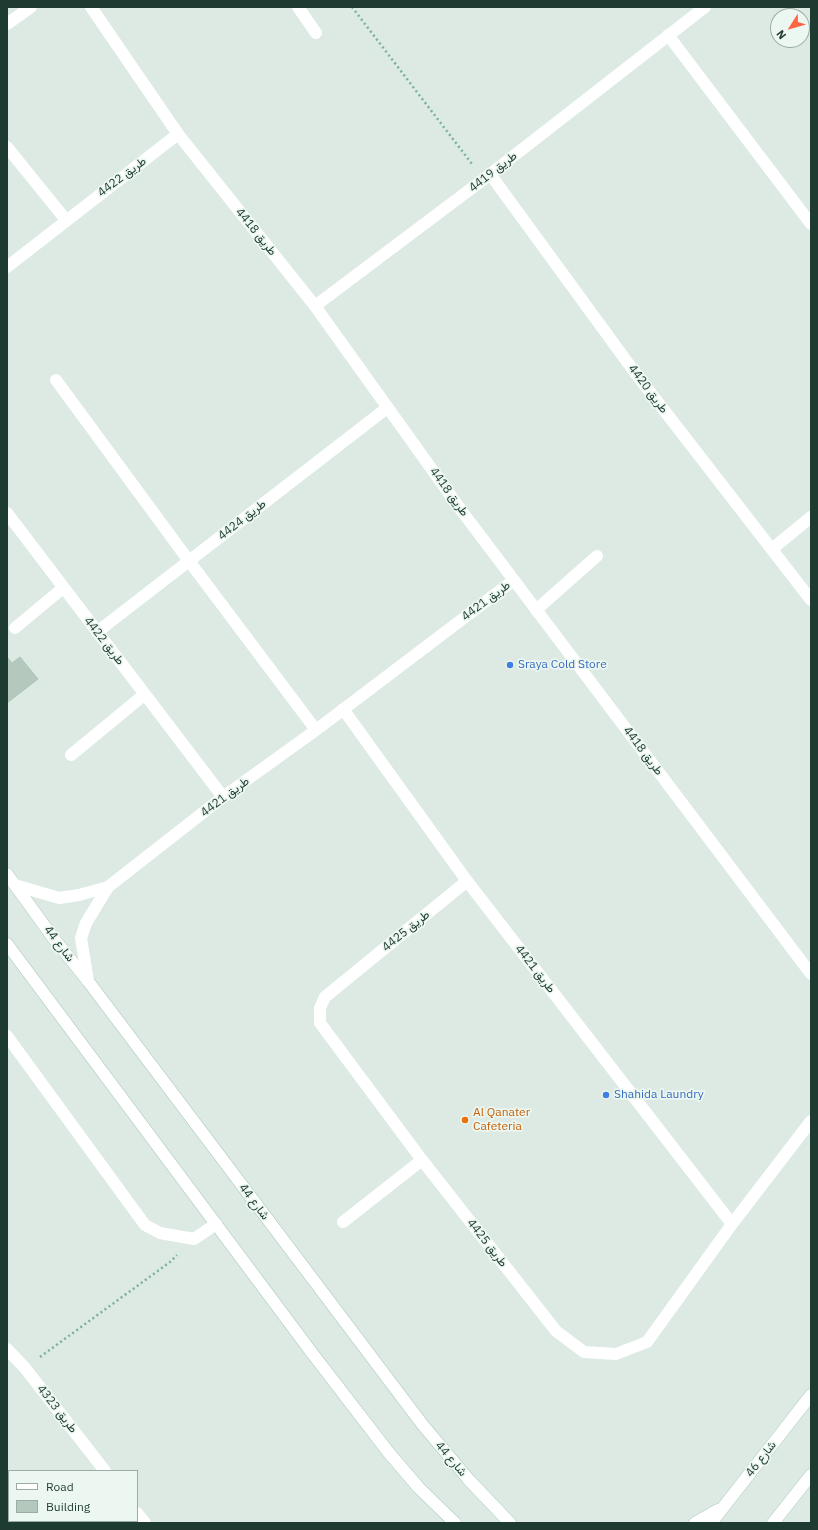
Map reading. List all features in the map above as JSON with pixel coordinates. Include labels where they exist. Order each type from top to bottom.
[{"type":"street","points":[[7,24],[31,7]]},
{"type":"street","name":"طريق 4418","points":[[91,7],[178,134],[315,306],[387,408],[536,610],[811,974]]},
{"type":"street","points":[[298,7],[316,33]]},
{"type":"street","name":"طريق 4419","points":[[315,306],[487,177],[705,7]]},
{"type":"street","points":[[668,35],[811,224]]},
{"type":"street","name":"طريق 4422","points":[[7,267],[178,134]]},
{"type":"street","points":[[7,147],[66,220]]},
{"type":"street","name":"طريق 4420","points":[[487,177],[636,374],[811,600]]},
{"type":"street","points":[[56,380],[316,730]]},
{"type":"street","name":"طريق 4424","points":[[97,632],[387,408]]},
{"type":"street","name":"طريق 4422","points":[[7,514],[223,797]]},
{"type":"street","points":[[772,549],[811,517]]},
{"type":"street","points":[[536,610],[597,556]]},
{"type":"street","name":"طريق 4421","points":[[88,981],[82,938],[86,923],[108,888],[223,797],[316,730],[514,580]]},
{"type":"street","points":[[15,628],[63,588]]},
{"type":"street","points":[[71,755],[145,694]]},
{"type":"street","name":"طريق 4421","points":[[343,709],[467,881],[732,1224]]},
{"type":"street","name":"شارع 44","points":[[7,874],[54,939],[88,981],[422,1424],[469,1480],[510,1523]]},
{"type":"street","name":"طريق 4425","points":[[467,881],[325,997],[320,1008],[320,1023],[422,1160],[556,1331],[584,1352],[616,1354],[646,1342],[732,1224],[811,1121]]},
{"type":"street","name":"طريق 4421","points":[[15,885],[59,898],[108,888]]},
{"type":"street","points":[[7,944],[312,1353],[389,1453],[419,1488],[455,1523]]},
{"type":"street","points":[[7,1036],[145,1225],[160,1232],[194,1239],[216,1224]]},
{"type":"street","points":[[342,1222],[422,1160]]},
{"type":"street","name":"طريق 4323","points":[[7,1349],[25,1368],[104,1470]]},
{"type":"street","name":"شارع 46","points":[[711,1523],[811,1395]]},
{"type":"street","points":[[773,1523],[811,1475]]},
{"type":"street","points":[[695,1523],[726,1505]]},
{"type":"street","points":[[138,1514],[145,1523]]},
{"type":"path","points":[[352,7],[487,177]]},
{"type":"path","points":[[25,1368],[170,1262],[194,1239]]},
{"type":"building","points":[[7,657],[12,663],[20,657],[38,679],[7,703]]},
{"type":"place","name":"Sraya Cold Store","points":[[510,665]]},
{"type":"place","name":"Shahida Laundry","points":[[606,1095]]},
{"type":"place","name":"Al Qanater Cafeteria","points":[[465,1120]]}]
